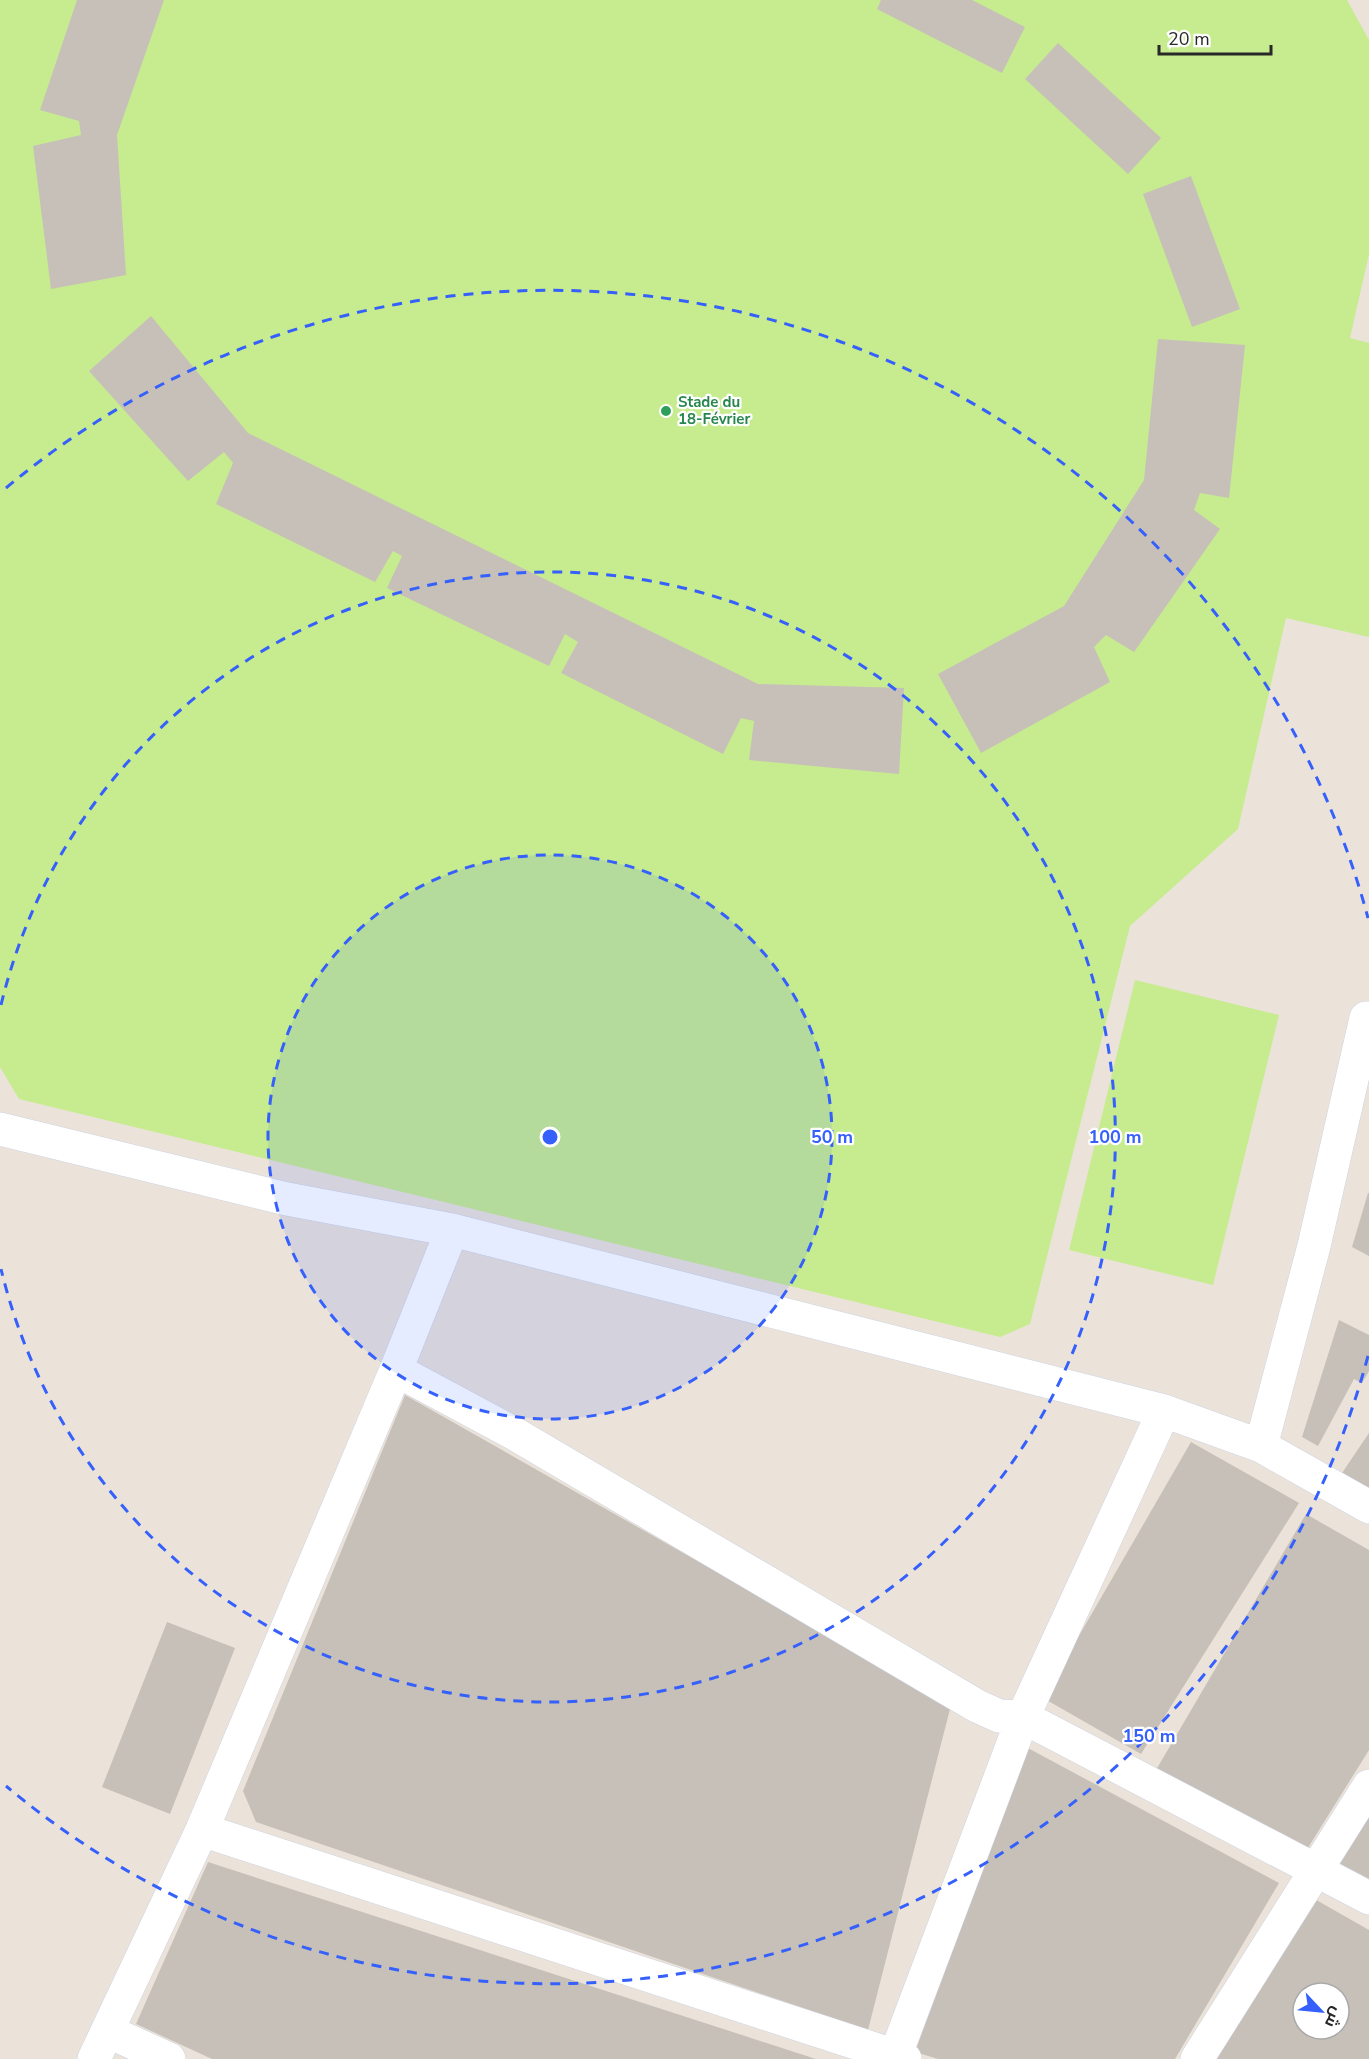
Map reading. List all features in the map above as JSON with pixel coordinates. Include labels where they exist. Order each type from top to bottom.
[{"type":"street","points":[[1261,1446],[1314,1246],[1368,1015]]},
{"type":"street","points":[[0,1129],[276,1196],[452,1230],[1164,1411],[1261,1446],[1369,1507]]},
{"type":"street","points":[[170,2059],[100,2045],[202,1830],[396,1370],[452,1230]]},
{"type":"street","points":[[396,1370],[515,1434],[977,1706],[999,1716],[1023,1717],[1369,1898]]},
{"type":"street","points":[[202,1830],[898,2058],[1023,1717],[1164,1411]]},
{"type":"street","points":[[1197,2059],[1369,1786]]},
{"type":"green space","name":"Stade du 18-Février","points":[[0,0],[1347,0],[1369,40],[1369,254],[1350,338],[1369,343],[1369,637],[1286,618],[1238,829],[1130,926],[1030,1324],[1000,1337],[19,1099],[0,1067]]},
{"type":"green space","points":[[1135,980],[1279,1015],[1213,1285],[1069,1250]]},
{"type":"building","points":[[77,0],[164,0],[117,135],[126,275],[51,289],[33,146],[81,135],[79,121],[40,110]]},
{"type":"building","points":[[881,0],[972,0],[1025,27],[1002,73],[877,9]]},
{"type":"building","points":[[1058,43],[1161,138],[1128,174],[1025,79]]},
{"type":"building","points":[[1191,176],[1240,309],[1192,327],[1143,194]]},
{"type":"building","points":[[151,316],[248,433],[758,684],[904,688],[899,774],[749,760],[754,721],[741,718],[723,754],[561,673],[578,642],[565,634],[549,666],[387,588],[402,556],[393,551],[375,582],[216,504],[233,463],[224,452],[188,481],[89,371]]},
{"type":"building","points":[[1158,339],[1245,345],[1229,498],[1200,493],[1194,510],[1220,529],[1134,652],[1106,635],[1094,647],[1110,682],[981,753],[938,674],[1064,606],[1144,480]]},
{"type":"building","points":[[1369,1193],[1369,1256],[1352,1247]]},
{"type":"building","points":[[1339,1320],[1369,1335],[1369,1371],[1362,1383],[1354,1379],[1318,1446],[1302,1437]]},
{"type":"building","points":[[405,1395],[951,1705],[868,2030],[256,1822],[243,1791]]},
{"type":"building","points":[[1369,1433],[1369,1488],[1342,1473]]},
{"type":"building","points":[[1191,1442],[1299,1503],[1141,1754],[1043,1698]]},
{"type":"building","points":[[1306,1514],[1369,1550],[1369,1750],[1306,1851],[1156,1770]]},
{"type":"building","points":[[167,1622],[235,1648],[170,1814],[102,1787]]},
{"type":"building","points":[[1026,1747],[1279,1883],[1175,2059],[938,2059],[915,2052]]},
{"type":"building","points":[[1369,1811],[1369,1879],[1337,1862]]},
{"type":"building","points":[[208,1862],[816,2059],[212,2059],[136,2024]]},
{"type":"building","points":[[1311,1897],[1369,1930],[1369,2059],[1212,2059]]},
{"type":"place","name":"Stade du 18-Février","points":[[666,411]]}]
